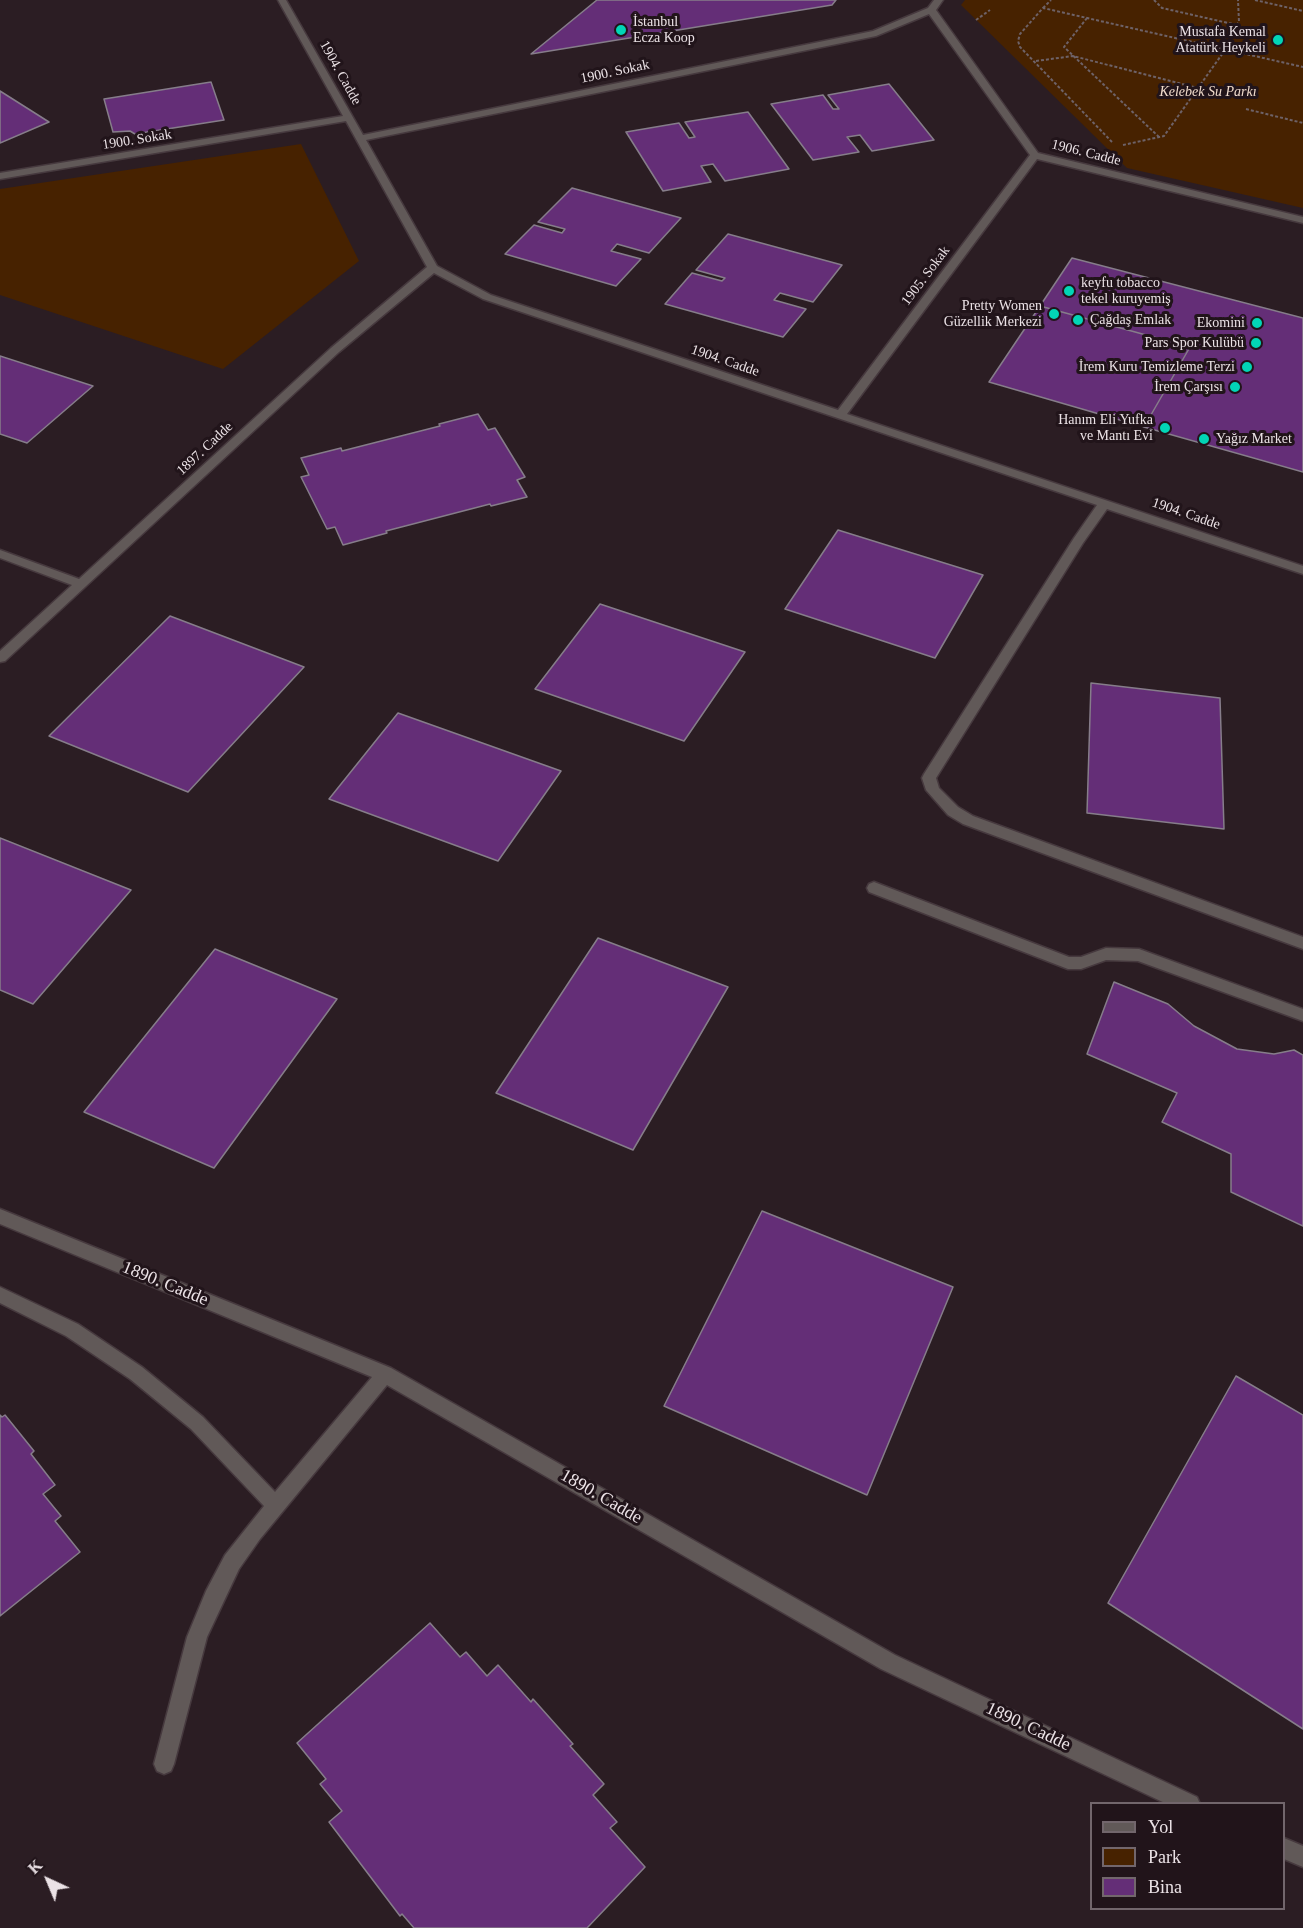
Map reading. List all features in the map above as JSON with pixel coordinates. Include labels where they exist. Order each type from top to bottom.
[{"type":"street","name":"1904. Cadde","points":[[282,0],[433,268],[487,297],[1303,570]]},
{"type":"street","points":[[932,10],[939,0]]},
{"type":"street","name":"1900. Sokak","points":[[360,138],[876,33],[932,10]]},
{"type":"street","name":"1906. Cadde","points":[[932,10],[1035,155],[1303,220]]},
{"type":"street","name":"1900. Sokak","points":[[0,176],[349,118]]},
{"type":"street","name":"1905. Sokak","points":[[840,415],[1035,155]]},
{"type":"street","name":"1897. Cadde","points":[[0,657],[335,350],[433,268]]},
{"type":"street","points":[[1105,503],[929,778],[933,790],[953,811],[968,820],[1303,943]]},
{"type":"street","points":[[0,554],[81,584]]},
{"type":"street","points":[[874,888],[1068,963],[1081,963],[1106,954],[1139,955],[1303,1015]]},
{"type":"street","name":"1890. Cadde","points":[[0,1216],[385,1374],[888,1662],[1188,1802]]},
{"type":"street","points":[[0,1295],[72,1330],[136,1373],[197,1423],[276,1506]]},
{"type":"street","points":[[164,1764],[197,1637],[213,1598],[232,1562],[253,1533],[385,1374]]},
{"type":"street","points":[[1285,1848],[1303,1857]]},
{"type":"path","points":[[1051,0],[1020,34],[1018,41],[1020,47],[1123,151]]},
{"type":"path","points":[[1154,0],[1162,8],[1237,25]]},
{"type":"path","points":[[1217,48],[1239,22],[1238,0]]},
{"type":"path","points":[[1254,0],[1303,11]]},
{"type":"path","points":[[1043,8],[1303,67]]},
{"type":"path","points":[[1087,18],[1064,47],[1159,137]]},
{"type":"path","points":[[1117,147],[1164,136],[1225,50]]},
{"type":"path","points":[[1035,61],[1073,56],[1198,88]]},
{"type":"path","points":[[1246,109],[1303,123]]},
{"type":"green space","name":"Kelebek Su Parkı","points":[[965,0],[1303,0],[1303,208],[1127,168],[961,5]]},
{"type":"green space","points":[[301,144],[359,261],[223,369],[0,295],[0,189]]},
{"type":"building","name":"İstanbul Ecza Koop","points":[[597,0],[836,0],[832,5],[531,54]]},
{"type":"building","points":[[211,82],[224,120],[135,134],[130,131],[113,132],[104,99]]},
{"type":"building","points":[[889,84],[934,140],[872,151],[860,135],[847,137],[859,152],[813,160],[771,104],[823,95],[833,109],[839,109],[828,95]]},
{"type":"building","points":[[0,91],[49,122],[0,143]]},
{"type":"building","points":[[748,112],[789,169],[725,181],[713,164],[701,166],[711,182],[663,191],[626,132],[679,123],[689,138],[695,137],[685,122]]},
{"type":"building","points":[[572,188],[681,218],[649,253],[617,244],[611,251],[641,259],[616,286],[505,254],[534,225],[562,233],[565,229],[538,222]]},
{"type":"building","points":[[728,234],[842,265],[813,302],[780,293],[774,300],[806,309],[783,337],[665,304],[692,273],[722,281],[725,278],[696,270]]},
{"type":"building","name":"İrem Çarşısı","points":[[1072,258],[1303,318],[1303,472],[1144,427],[1190,347],[1040,306]]},
{"type":"building","points":[[1040,306],[1190,347],[1144,427],[989,382]]},
{"type":"building","points":[[0,356],[93,386],[27,443],[0,434]]},
{"type":"building","points":[[478,414],[488,430],[495,428],[525,477],[517,480],[527,497],[491,506],[490,504],[386,531],[387,533],[343,545],[335,527],[327,529],[301,477],[309,475],[301,458],[341,448],[342,451]]},
{"type":"building","points":[[838,530],[983,575],[935,658],[785,609]]},
{"type":"building","points":[[600,604],[745,652],[684,741],[535,689]]},
{"type":"building","points":[[170,616],[304,667],[188,792],[49,736]]},
{"type":"building","points":[[1091,683],[1220,698],[1224,829],[1087,813]]},
{"type":"building","points":[[398,713],[561,771],[498,861],[329,799]]},
{"type":"building","points":[[0,838],[131,890],[33,1004],[0,990]]},
{"type":"building","points":[[598,938],[728,987],[633,1150],[496,1093]]},
{"type":"building","points":[[215,949],[337,999],[214,1168],[84,1112]]},
{"type":"building","points":[[1114,982],[1168,1004],[1194,1026],[1237,1049],[1274,1054],[1294,1050],[1303,1055],[1303,1226],[1231,1192],[1231,1154],[1162,1122],[1177,1093],[1087,1054]]},
{"type":"building","points":[[762,1211],[953,1287],[867,1495],[664,1406]]},
{"type":"building","points":[[1236,1376],[1303,1415],[1303,1729],[1108,1603]]},
{"type":"building","points":[[0,1415],[2,1417],[5,1415],[34,1451],[31,1454],[55,1485],[43,1494],[61,1516],[55,1521],[80,1552],[0,1616]]},
{"type":"building","points":[[430,1623],[460,1657],[466,1652],[487,1676],[498,1665],[531,1702],[533,1699],[573,1744],[570,1746],[604,1784],[593,1795],[617,1822],[610,1828],[645,1867],[587,1928],[414,1928],[402,1914],[400,1916],[329,1822],[342,1811],[320,1784],[326,1779],[297,1743]]},
{"type":"place","name":"İstanbul Ecza Koop","points":[[621,30]]},
{"type":"place","name":"Mustafa Kemal Atatürk Heykeli","points":[[1278,40]]},
{"type":"place","name":"keyfu tobacco tekel kuruyemiş","points":[[1069,291]]},
{"type":"place","name":"Pretty Women Güzellik Merkezi","points":[[1054,314]]},
{"type":"place","name":"Çağdaş Emlak","points":[[1078,320]]},
{"type":"place","name":"Ekomini","points":[[1257,323]]},
{"type":"place","name":"Pars Spor Kulübü","points":[[1256,343]]},
{"type":"place","name":"İrem Kuru Temizleme Terzi","points":[[1247,367]]},
{"type":"place","name":"İrem Çarşısı","points":[[1235,387]]},
{"type":"place","name":"Hanım Eli Yufka ve Mantı Evi","points":[[1165,428]]},
{"type":"place","name":"Yağız Market","points":[[1204,439]]}]
